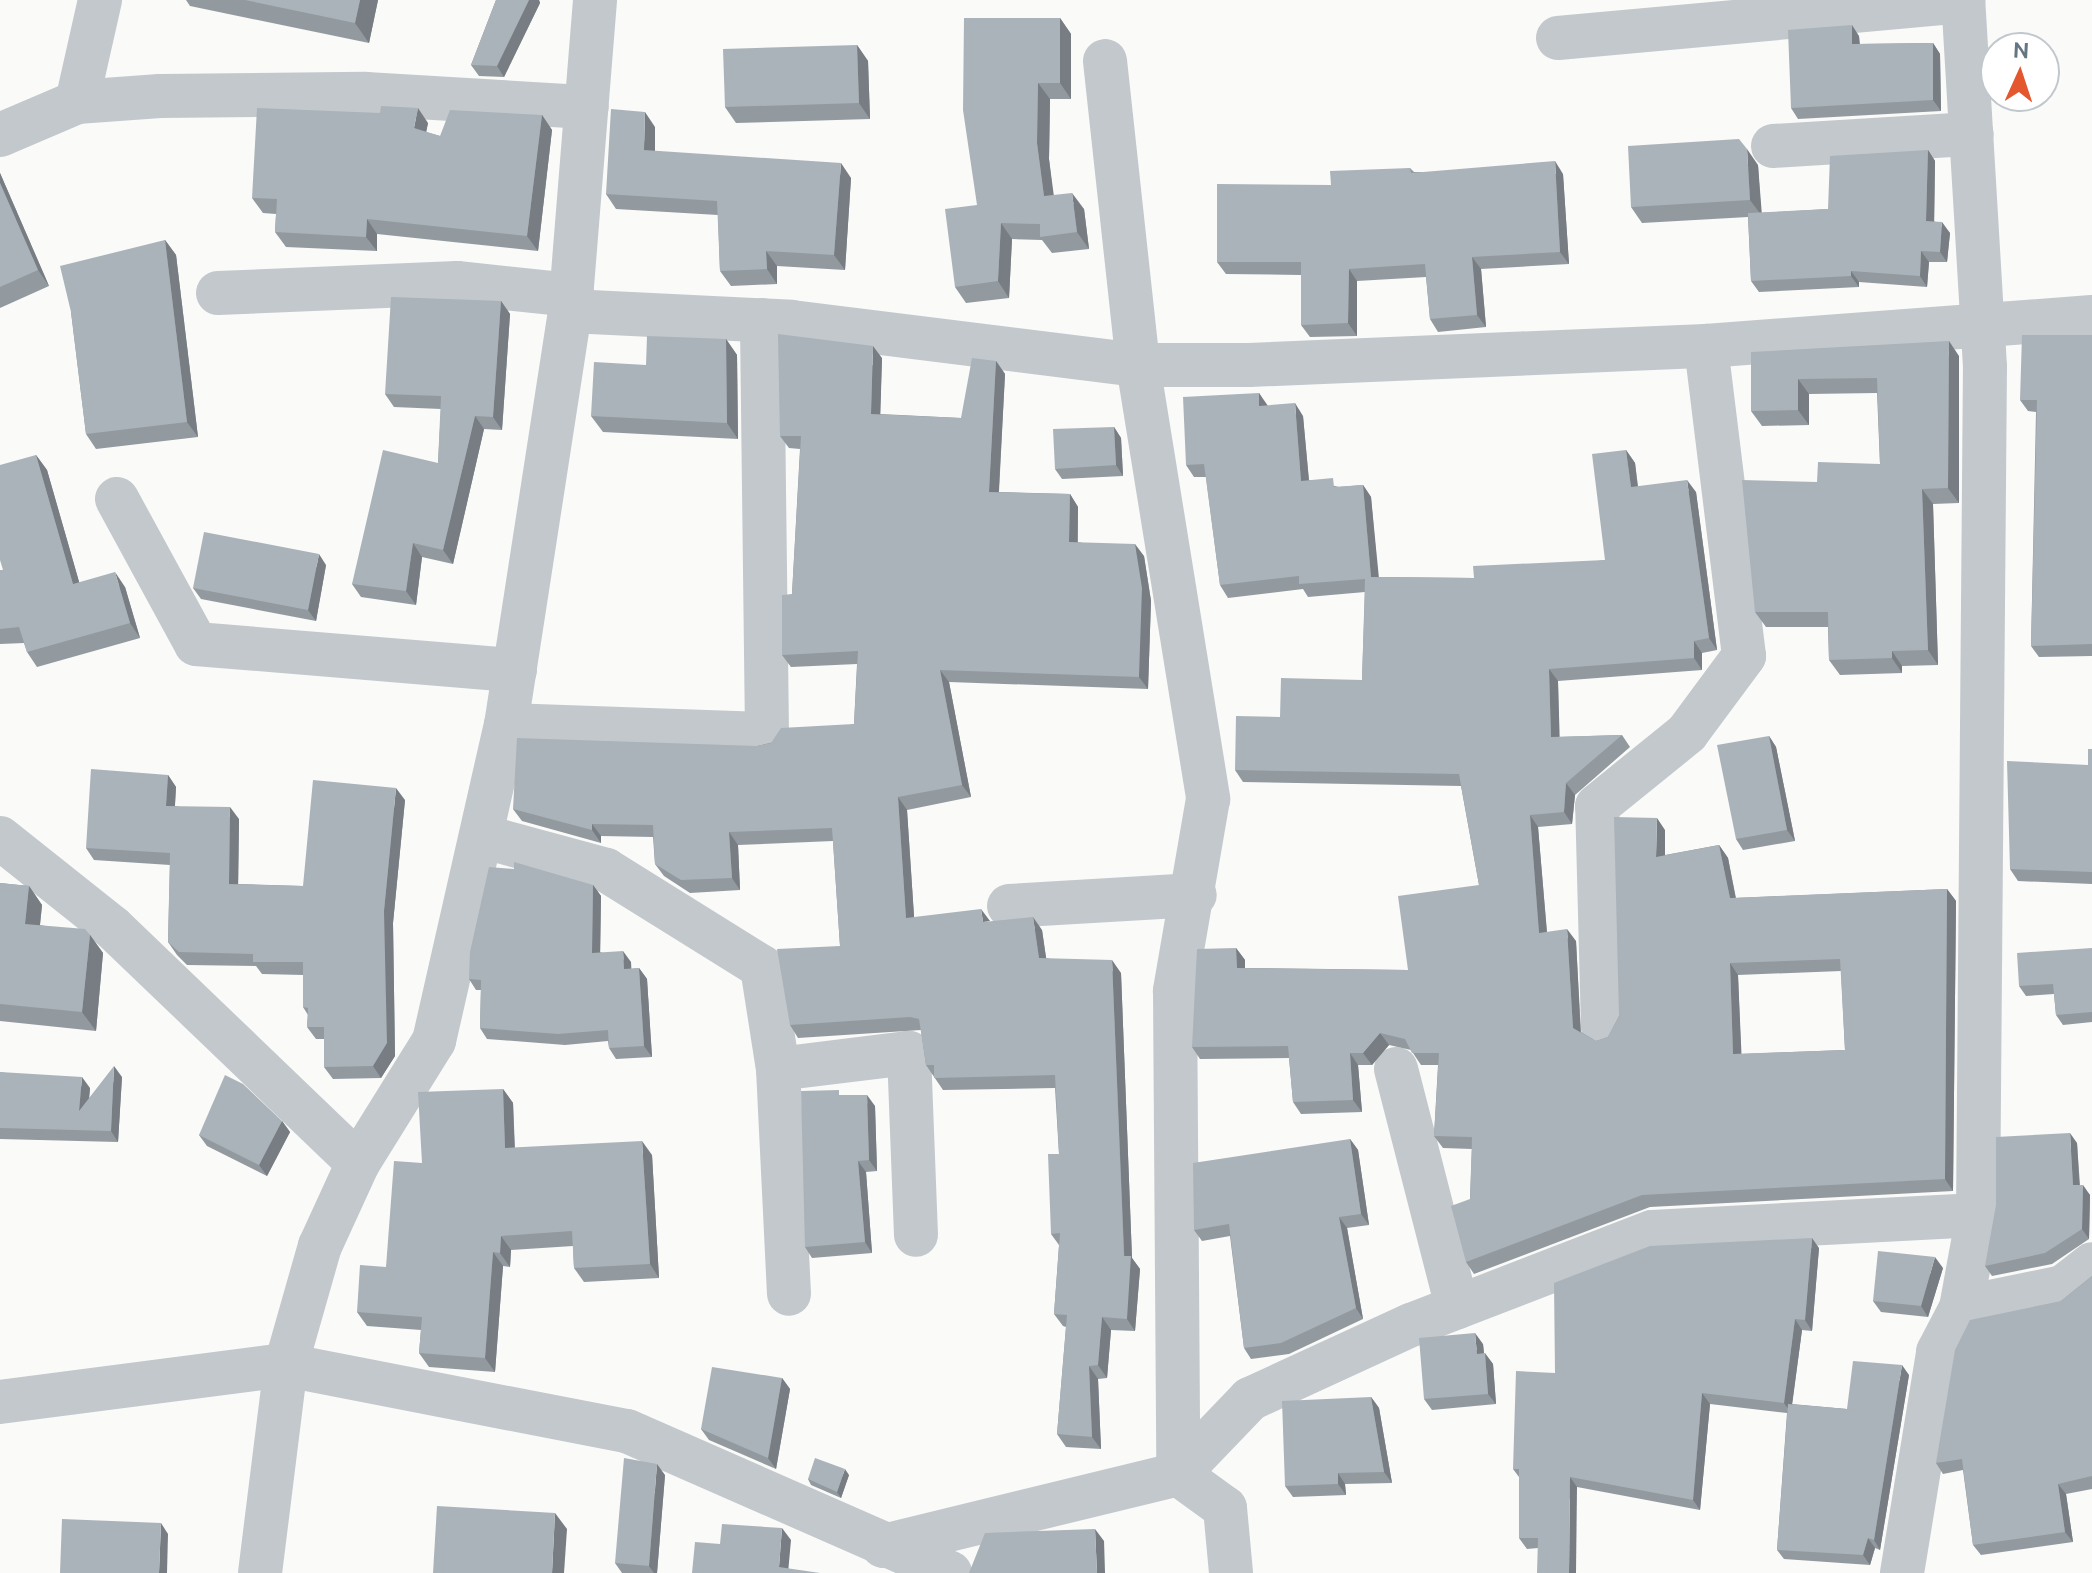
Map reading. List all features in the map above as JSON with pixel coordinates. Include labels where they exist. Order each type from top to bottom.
[{"type":"street","points":[[77,102],[100,0]]},
{"type":"street","points":[[260,1573],[286,1365],[320,1246],[358,1163],[434,1041],[506,725],[571,303],[595,0]]},
{"type":"street","points":[[1558,38],[1963,0],[1982,326],[1978,1215],[1961,1308],[1938,1352],[1902,1573]]},
{"type":"street","points":[[1105,61],[1138,365],[1208,799],[1195,895],[1175,991],[1178,1474]]},
{"type":"street","points":[[0,135],[77,102],[217,94],[366,94],[587,107]]},
{"type":"street","points":[[1773,146],[1972,134]]},
{"type":"street","points":[[218,293],[457,283],[571,303],[762,320],[1138,365],[1249,365],[1706,346],[2092,317]]},
{"type":"street","points":[[506,725],[767,734],[762,320]]},
{"type":"street","points":[[1603,1028],[1597,806],[1687,733],[1744,656],[1706,346]]},
{"type":"street","points":[[117,499],[196,644],[515,670]]},
{"type":"street","points":[[481,836],[606,870],[762,967],[778,1069],[789,1294]]},
{"type":"street","points":[[0,838],[112,927],[358,1163]]},
{"type":"street","points":[[1009,906],[1195,895]]},
{"type":"street","points":[[778,1069],[909,1053],[916,1235]]},
{"type":"street","points":[[1396,1069],[1457,1307]]},
{"type":"street","points":[[883,1546],[1178,1474],[1250,1399],[1457,1307],[1652,1232],[1978,1215]]},
{"type":"street","points":[[1961,1308],[2063,1287],[2092,1264]]},
{"type":"street","points":[[0,1402],[286,1365],[627,1431],[950,1573]]},
{"type":"street","points":[[1178,1474],[1225,1508],[1231,1573]]},
{"type":"building","points":[[245,0],[360,0],[355,23]]},
{"type":"building","points":[[496,0],[529,0],[497,66],[471,65]]},
{"type":"building","points":[[964,18],[1060,18],[1060,83],[1038,83],[1037,143],[1044,196],[1072,193],[1077,232],[1040,237],[1040,224],[1001,223],[998,281],[955,287],[945,209],[977,205],[963,110]]},
{"type":"building","points":[[1852,25],[1852,44],[1933,43],[1933,100],[1791,108],[1788,30]]},
{"type":"building","points":[[857,45],[859,103],[725,107],[723,49]]},
{"type":"building","points":[[381,106],[418,108],[414,128],[440,136],[450,110],[542,115],[527,236],[367,219],[366,237],[275,232],[277,199],[252,198],[257,108],[380,113]]},
{"type":"building","points":[[611,109],[645,112],[644,150],[841,163],[834,255],[766,251],[767,269],[720,271],[717,201],[606,194]]},
{"type":"building","points":[[1739,139],[1747,149],[1750,200],[1631,207],[1628,146]]},
{"type":"building","points":[[1928,150],[1926,221],[1942,222],[1940,252],[1921,251],[1920,276],[1851,271],[1851,276],[1751,281],[1748,213],[1828,209],[1830,156]]},
{"type":"building","points":[[1555,161],[1560,252],[1472,257],[1477,315],[1430,319],[1425,264],[1349,269],[1348,323],[1301,325],[1301,262],[1217,262],[1217,184],[1331,185],[1330,171],[1410,168],[1411,173]]},
{"type":"building","points":[[0,183],[38,270],[0,287]]},
{"type":"building","points":[[165,240],[187,422],[86,434],[71,312],[60,266]]},
{"type":"building","points":[[391,297],[501,301],[493,417],[475,416],[443,550],[413,543],[406,591],[352,584],[383,450],[438,463],[441,396],[385,394]]},
{"type":"building","points":[[778,334],[873,346],[871,414],[961,418],[972,358],[996,361],[989,492],[1070,494],[1069,542],[1135,544],[1142,588],[1139,677],[940,670],[962,785],[898,797],[906,918],[981,909],[983,922],[1033,917],[1039,958],[1112,960],[1124,1256],[1131,1256],[1127,1319],[1102,1317],[1098,1365],[1089,1366],[1092,1437],[1057,1434],[1067,1315],[1054,1314],[1060,1233],[1051,1234],[1048,1154],[1059,1154],[1055,1075],[934,1078],[934,1065],[926,1065],[919,1019],[910,1017],[790,1025],[777,949],[840,946],[832,828],[729,832],[732,878],[681,880],[655,864],[653,825],[592,824],[592,830],[513,809],[517,738],[757,746],[771,743],[781,728],[854,724],[858,651],[782,655],[782,595],[792,594],[801,436],[780,436]]},
{"type":"building","points":[[2022,335],[2092,335],[2092,644],[2031,646],[2037,400],[2020,400]]},
{"type":"building","points":[[647,336],[726,339],[727,423],[591,416],[594,362],[646,365]]},
{"type":"building","points":[[1949,341],[1948,488],[1922,489],[1928,650],[1892,651],[1892,658],[1829,660],[1828,612],[1755,612],[1742,480],[1817,482],[1818,462],[1880,464],[1877,378],[1798,379],[1798,410],[1751,411],[1751,352]]},
{"type":"building","points":[[1259,393],[1259,406],[1295,403],[1301,481],[1333,478],[1334,487],[1363,485],[1371,577],[1474,578],[1473,566],[1605,560],[1592,454],[1626,450],[1631,487],[1687,480],[1709,638],[1694,641],[1694,658],[1549,669],[1551,737],[1622,735],[1566,783],[1564,812],[1530,815],[1539,933],[1567,929],[1573,1028],[1596,1041],[1608,1037],[1619,1016],[1614,817],[1657,818],[1656,857],[1719,845],[1730,898],[1947,889],[1945,1179],[1642,1195],[1466,1262],[1451,1206],[1470,1199],[1472,1137],[1434,1136],[1439,1053],[1412,1053],[1405,1039],[1380,1033],[1363,1053],[1350,1053],[1353,1100],[1293,1102],[1288,1046],[1192,1047],[1197,949],[1236,948],[1237,968],[1408,970],[1398,896],[1479,885],[1459,774],[1235,770],[1236,716],[1280,717],[1281,678],[1362,680],[1365,579],[1299,584],[1299,576],[1220,585],[1204,464],[1186,465],[1183,397]],"holes":[[[1840,959],[1845,1050],[1733,1054],[1730,963]]]},
{"type":"building","points":[[1114,427],[1116,465],[1055,469],[1053,429]]},
{"type":"building","points":[[36,455],[73,584],[115,572],[130,623],[27,652],[19,627],[0,629],[0,570],[3,570],[0,560],[0,465]]},
{"type":"building","points":[[204,532],[319,554],[308,610],[193,588]]},
{"type":"building","points":[[1769,736],[1787,830],[1736,839],[1717,745]]},
{"type":"building","points":[[2088,749],[2092,749],[2092,872],[2010,869],[2007,761],[2088,765]]},
{"type":"building","points":[[91,769],[168,775],[166,806],[230,807],[229,884],[303,886],[313,780],[396,788],[384,911],[387,1043],[373,1066],[324,1067],[324,1027],[307,1027],[308,1008],[303,1007],[303,962],[253,962],[253,954],[179,952],[168,942],[170,853],[86,848]]},
{"type":"building","points":[[514,862],[593,885],[592,953],[623,951],[624,969],[639,968],[644,1046],[609,1048],[608,1030],[558,1034],[480,1028],[481,980],[469,979],[470,952],[489,867],[514,869]]},
{"type":"building","points":[[0,883],[29,886],[25,924],[85,929],[90,935],[82,1012],[0,1004]]},
{"type":"building","points":[[2092,948],[2092,1012],[2056,1015],[2053,984],[2019,986],[2017,953]]},
{"type":"building","points":[[114,1066],[111,1131],[0,1128],[0,1072],[82,1077],[79,1111]]},
{"type":"building","points":[[225,1075],[243,1084],[282,1121],[259,1165],[199,1135]]},
{"type":"building","points":[[503,1089],[505,1148],[642,1141],[650,1264],[574,1268],[572,1231],[501,1236],[500,1253],[493,1252],[485,1358],[419,1353],[422,1317],[357,1312],[360,1265],[386,1267],[394,1161],[422,1163],[418,1092]]},
{"type":"building","points":[[839,1090],[839,1095],[867,1095],[869,1160],[858,1161],[865,1242],[805,1247],[801,1091]]},
{"type":"building","points":[[2070,1133],[2073,1185],[2083,1185],[2082,1229],[2045,1253],[1985,1266],[1996,1205],[1996,1137]]},
{"type":"building","points":[[1350,1139],[1361,1214],[1339,1217],[1356,1308],[1281,1343],[1244,1348],[1229,1224],[1194,1230],[1193,1163]]},
{"type":"building","points":[[1812,1238],[1805,1320],[1795,1319],[1784,1403],[1702,1393],[1693,1500],[1570,1477],[1569,1573],[1537,1573],[1538,1538],[1519,1538],[1519,1469],[1513,1469],[1516,1371],[1555,1373],[1554,1283],[1650,1246]]},
{"type":"building","points":[[1878,1251],[1935,1257],[1921,1306],[1873,1301]]},
{"type":"building","points":[[2092,1276],[2092,1476],[2058,1484],[2065,1532],[1973,1545],[1962,1459],[1936,1463],[1955,1350],[1970,1320],[2061,1301]]},
{"type":"building","points":[[1475,1333],[1477,1354],[1485,1353],[1488,1394],[1424,1399],[1419,1338]]},
{"type":"building","points":[[1853,1361],[1902,1365],[1874,1540],[1868,1538],[1863,1555],[1777,1550],[1788,1404],[1847,1409]]},
{"type":"building","points":[[712,1367],[782,1378],[768,1458],[701,1429]]},
{"type":"building","points":[[1371,1397],[1384,1472],[1338,1473],[1338,1484],[1285,1486],[1282,1401]]},
{"type":"building","points":[[624,1458],[657,1464],[649,1566],[615,1563]]},
{"type":"building","points":[[815,1458],[845,1469],[837,1492],[808,1479]]},
{"type":"building","points":[[437,1506],[555,1513],[552,1573],[433,1573]]},
{"type":"building","points":[[62,1519],[161,1523],[159,1573],[60,1573]]},
{"type":"building","points":[[722,1524],[782,1528],[779,1567],[820,1573],[692,1573],[695,1542],[720,1544]]},
{"type":"building","points":[[1095,1529],[1097,1573],[969,1573],[985,1533]]}]
